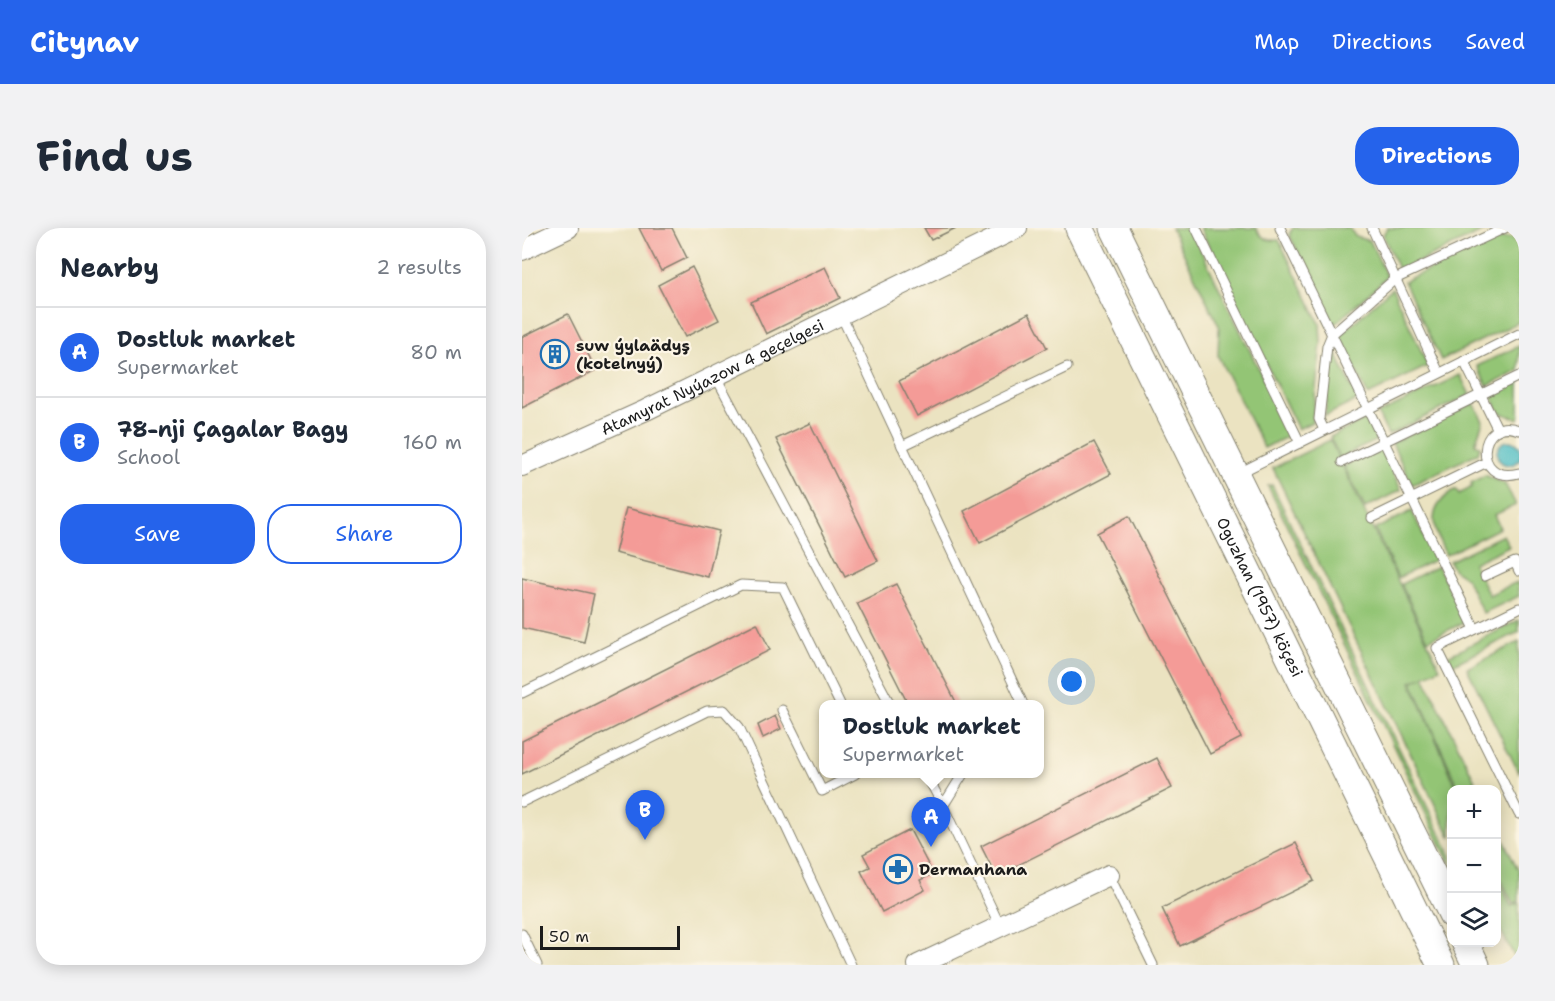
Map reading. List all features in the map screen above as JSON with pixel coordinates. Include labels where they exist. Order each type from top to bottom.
[{"type":"main road","name":"Oguzhan (1957) köçesi","points":[[1079,228],[1441,965]]},
{"type":"main road","name":"Oguzhan (1957) köçesi","points":[[1114,228],[1447,904]]},
{"type":"main road","points":[[1467,947],[1476,965]]},
{"type":"street","points":[[522,250],[568,228]]},
{"type":"street","name":"Atamyrat Nyýazow 4 geçelgesi","points":[[522,466],[646,410],[1017,228]]},
{"type":"street","points":[[918,965],[1108,875]]},
{"type":"lane","points":[[1196,228],[1300,442]]},
{"type":"lane","points":[[1280,228],[1475,629]]},
{"type":"lane","points":[[1372,228],[1439,374]]},
{"type":"lane","points":[[1324,430],[1319,419],[1327,346],[1332,334],[1395,279],[1505,228]]},
{"type":"lane","points":[[1517,228],[1519,232]]},
{"type":"lane","points":[[840,314],[1021,700]]},
{"type":"lane","points":[[1236,474],[1519,334]]},
{"type":"lane","points":[[1464,361],[1498,430]]},
{"type":"lane","points":[[902,446],[1066,367]]},
{"type":"lane","points":[[715,375],[887,700]]},
{"type":"lane","points":[[1342,462],[1519,376]]},
{"type":"lane","points":[[1519,430],[1507,427],[1498,430],[1486,443],[1485,453],[1492,469],[1501,474],[1519,473]]},
{"type":"lane","points":[[1372,518],[1487,462]]},
{"type":"lane","points":[[1485,576],[1515,562],[1519,571]]},
{"type":"lane","points":[[522,693],[741,585],[783,587],[838,700]]},
{"type":"lane","points":[[1519,608],[1437,648],[1519,814]]},
{"type":"lane","points":[[522,802],[707,711],[724,710],[739,727],[851,965]]},
{"type":"lane","points":[[782,710],[822,791],[847,778]]},
{"type":"lane","points":[[928,778],[1000,926]]},
{"type":"lane","points":[[943,806],[960,778]]},
{"type":"lane","points":[[1108,875],[1153,965]]},
{"type":"lane","points":[[522,934],[537,965]]},
{"type":"green space","points":[[1171,228],[1190,228],[1291,435],[1264,448],[1218,356],[1219,326]]},
{"type":"green space","points":[[1200,228],[1256,228],[1265,238],[1279,240],[1320,324],[1321,344],[1312,422],[1298,429]]},
{"type":"green space","points":[[1293,228],[1349,228],[1356,237],[1370,241],[1387,277],[1334,325],[1289,234]]},
{"type":"green space","points":[[1387,228],[1490,228],[1399,271],[1383,235]]},
{"type":"green space","points":[[1513,238],[1519,250],[1519,322],[1441,360],[1404,281],[1495,239]]},
{"type":"green space","points":[[1392,288],[1428,366],[1368,395],[1339,336]]},
{"type":"green space","points":[[1519,346],[1519,371],[1487,386],[1477,366]]},
{"type":"green space","points":[[1333,348],[1358,400],[1325,416]]},
{"type":"green space","points":[[1460,375],[1470,395],[1388,435],[1378,414]]},
{"type":"green space","points":[[1519,381],[1519,419],[1500,413],[1491,395]]},
{"type":"green space","points":[[1474,403],[1483,421],[1475,444],[1480,446],[1478,453],[1412,485],[1392,443]]},
{"type":"green space","points":[[1367,419],[1377,440],[1340,458],[1330,437]]},
{"type":"green space","points":[[1330,440],[1440,668],[1424,676],[1477,785],[1457,785],[1412,682],[1422,677],[1411,682],[1455,785],[1447,785],[1447,830],[1273,468]]},
{"type":"green space","points":[[1381,448],[1401,490],[1365,508],[1344,466]]},
{"type":"green space","points":[[1485,475],[1505,484],[1516,505],[1494,515],[1500,528],[1446,555],[1435,527],[1434,519],[1439,503],[1456,489],[1459,494],[1472,487],[1471,483]]},
{"type":"green space","points":[[1272,485],[1447,848],[1447,858],[1268,486]]},
{"type":"green space","points":[[1412,511],[1435,560],[1398,578],[1375,529]]},
{"type":"green space","points":[[1503,535],[1509,546],[1473,563],[1489,595],[1517,582],[1519,596],[1483,613],[1466,578],[1453,569],[1449,561]]},
{"type":"green space","points":[[1438,566],[1465,622],[1428,640],[1401,584]]},
{"type":"green space","points":[[1519,620],[1519,632],[1452,665],[1448,656]]},
{"type":"green space","points":[[1519,642],[1519,773],[1467,668]]},
{"type":"green space","points":[[1501,834],[1519,872],[1519,901],[1513,904],[1501,879]]},
{"type":"green space","points":[[1501,884],[1511,906],[1519,903],[1519,965],[1501,931]]},
{"type":"water","points":[[1509,441],[1514,442],[1520,448],[1520,458],[1514,464],[1509,465],[1504,464],[1498,458],[1497,453],[1498,448],[1504,442]]},
{"type":"building","points":[[639,228],[672,228],[687,258],[661,271]]},
{"type":"building","points":[[924,228],[956,228],[931,240]]},
{"type":"building","points":[[692,267],[719,320],[685,337],[658,285]]},
{"type":"building","points":[[825,267],[840,298],[766,334],[751,302]]},
{"type":"building","points":[[1029,313],[1047,348],[917,416],[899,381]]},
{"type":"building","name":"suw ýylaädyş (kotelnyý)","points":[[568,314],[596,370],[522,408],[522,337]]},
{"type":"building","points":[[810,423],[878,561],[845,577],[776,439]]},
{"type":"building","points":[[1094,442],[1111,474],[980,543],[964,511]]},
{"type":"building","points":[[626,508],[719,531],[708,577],[615,553]]},
{"type":"building","points":[[1129,516],[1241,738],[1210,754],[1097,533]]},
{"type":"building","points":[[522,578],[594,594],[584,642],[522,628]]},
{"type":"building","points":[[896,584],[955,700],[906,700],[857,603]]},
{"type":"building","points":[[757,623],[770,650],[522,774],[522,741]]},
{"type":"building","points":[[775,716],[781,729],[763,738],[758,725]]},
{"type":"building","points":[[1157,758],[1172,788],[996,876],[981,846]]},
{"type":"building","name":"Dermanhana","points":[[910,830],[933,874],[920,880],[925,890],[882,912],[861,871],[870,867],[863,854]]},
{"type":"building","points":[[1296,843],[1314,881],[1180,946],[1162,908]]},
{"type":"place","name":"suw ýylaädyş (kotelnyý)","points":[[555,354]]},
{"type":"place","name":"78-nji Çagalar Bagy","points":[[645,840]]},
{"type":"place","name":"Dostluk market","points":[[931,847]]},
{"type":"place","name":"Dermanhana","points":[[898,869]]}]
